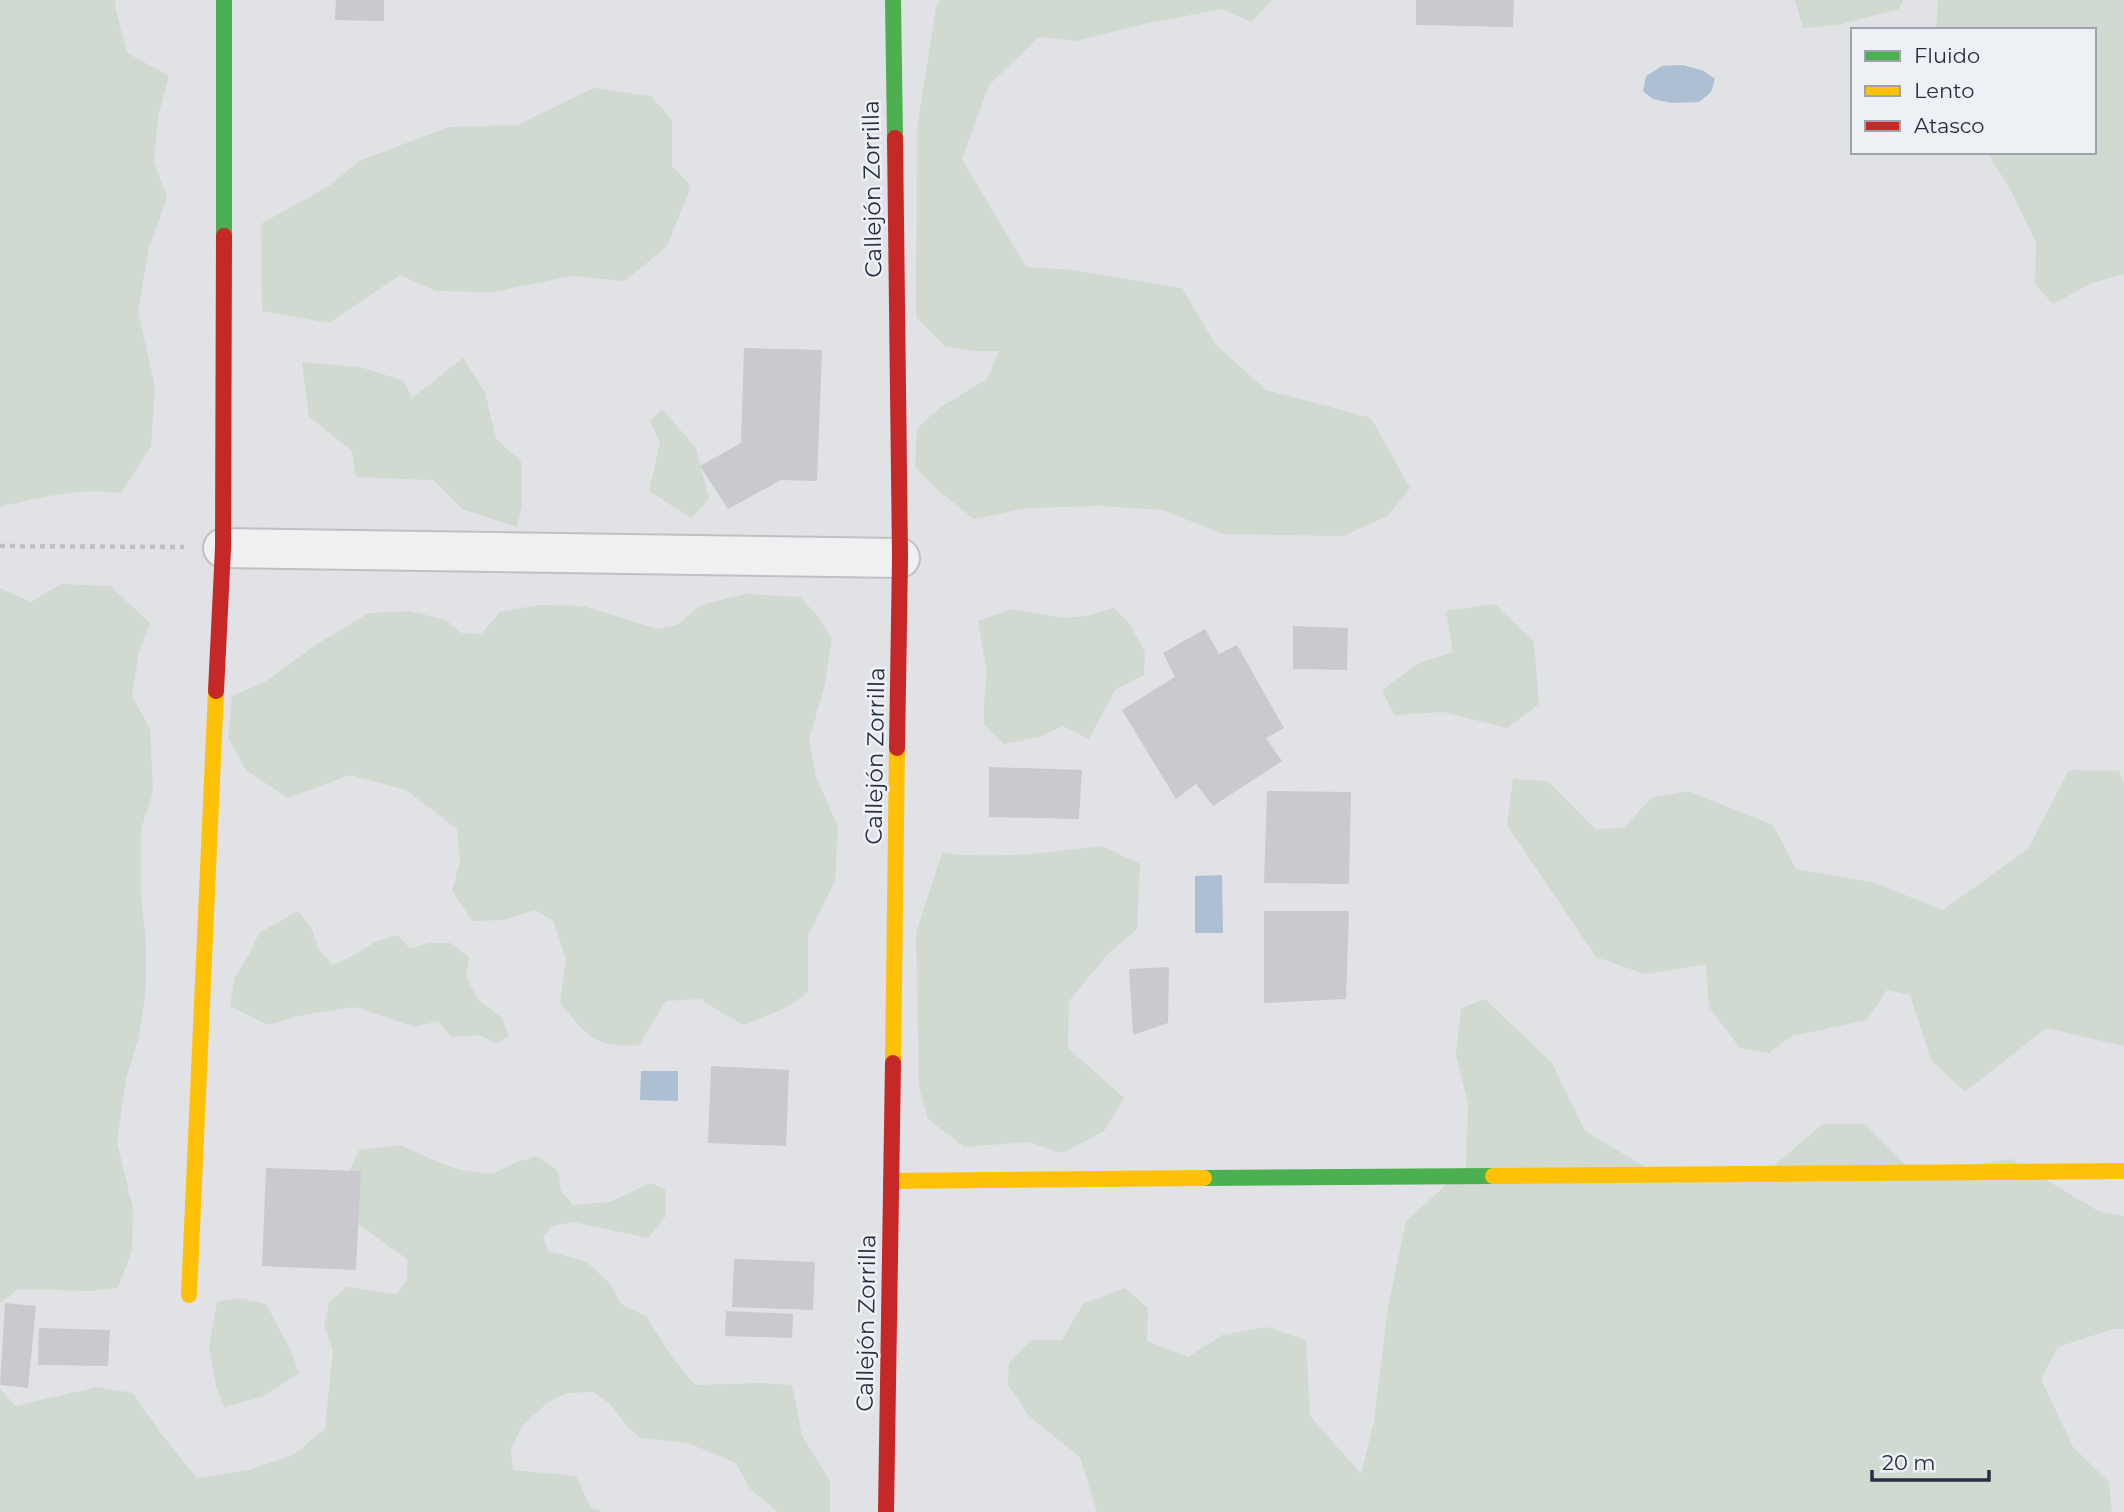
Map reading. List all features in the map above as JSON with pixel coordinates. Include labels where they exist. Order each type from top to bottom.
[{"type":"street","points":[[189,1294],[223,548],[224,0]]},
{"type":"street","name":"Callejón Zorrilla","points":[[886,1512],[900,558],[893,0]]},
{"type":"street","points":[[223,548],[900,558]]},
{"type":"street","points":[[891,1181],[2124,1171]]},
{"type":"path","points":[[0,546],[223,548]]},
{"type":"shaded area","points":[[0,0],[116,0],[115,6],[127,53],[169,76],[158,116],[154,162],[167,197],[149,248],[138,311],[155,387],[151,446],[121,493],[75,492],[0,507]]},
{"type":"shaded area","points":[[940,0],[1272,0],[1251,22],[1222,9],[1076,41],[1039,37],[989,85],[962,159],[1026,267],[1072,270],[1182,288],[1216,345],[1266,390],[1371,418],[1410,488],[1388,516],[1343,536],[1223,534],[1163,510],[1099,506],[1026,508],[974,519],[939,491],[915,467],[917,428],[941,407],[987,379],[999,351],[974,351],[945,346],[916,317],[917,129],[936,7]]},
{"type":"shaded area","points":[[1795,0],[1903,0],[1899,9],[1838,25],[1803,28]]},
{"type":"shaded area","points":[[1938,0],[2124,0],[2124,274],[2092,283],[2053,304],[2035,284],[2036,242],[2010,189],[1988,154],[2096,154],[2096,28],[1936,28]]},
{"type":"shaded area","points":[[594,88],[651,96],[672,120],[672,166],[691,186],[667,246],[625,281],[572,276],[492,292],[436,291],[400,275],[329,323],[262,311],[261,224],[329,186],[359,161],[449,127],[517,125]]},
{"type":"shaded area","points":[[463,358],[485,392],[496,439],[521,461],[522,504],[517,527],[462,509],[433,480],[356,477],[352,451],[309,417],[302,362],[360,367],[404,381],[412,398]]},
{"type":"shaded area","points":[[662,409],[696,448],[709,499],[691,518],[649,491],[660,443],[650,421]]},
{"type":"shaded area","points":[[61,584],[110,586],[150,623],[139,652],[132,696],[150,729],[153,792],[141,829],[141,900],[146,939],[146,989],[139,1037],[126,1078],[117,1142],[133,1209],[132,1250],[118,1288],[91,1291],[18,1289],[0,1303],[0,588],[31,602]]},
{"type":"shaded area","points":[[746,594],[800,597],[832,638],[825,684],[809,740],[816,777],[838,827],[835,881],[808,936],[808,992],[786,1008],[743,1025],[700,999],[666,1001],[639,1045],[611,1044],[593,1038],[560,1003],[566,959],[553,920],[534,910],[504,920],[472,921],[452,890],[460,862],[457,829],[406,790],[350,775],[288,798],[246,770],[228,738],[232,696],[265,682],[317,644],[369,613],[409,611],[446,620],[461,633],[481,634],[500,612],[539,605],[583,606],[658,629],[677,625],[701,605]]},
{"type":"shaded area","points":[[1495,604],[1534,642],[1539,704],[1507,728],[1443,712],[1394,715],[1382,690],[1419,663],[1453,652],[1446,611]]},
{"type":"shaded area","points":[[1114,608],[1129,623],[1145,652],[1144,675],[1115,690],[1089,739],[1063,726],[1039,737],[1004,744],[984,725],[987,673],[978,621],[1011,609],[1063,618],[1087,616]]},
{"type":"shaded area","points":[[2069,770],[2119,771],[2124,783],[2124,1046],[2046,1028],[1965,1092],[1931,1060],[1910,995],[1887,990],[1867,1020],[1792,1036],[1769,1053],[1740,1048],[1709,1007],[1706,964],[1645,974],[1596,957],[1507,825],[1513,779],[1548,781],[1595,829],[1624,828],[1651,798],[1688,791],[1773,825],[1796,869],[1875,883],[1943,910],[2028,849]]},
{"type":"shaded area","points":[[1102,846],[1140,864],[1137,929],[1108,954],[1069,1001],[1068,1048],[1124,1098],[1104,1131],[1062,1153],[1028,1142],[964,1147],[928,1119],[919,1087],[916,933],[942,853],[1003,855]]},
{"type":"shaded area","points":[[298,911],[312,929],[319,950],[333,965],[375,942],[398,935],[410,949],[429,943],[451,943],[469,957],[466,976],[478,1000],[502,1018],[509,1036],[497,1044],[480,1035],[452,1037],[438,1021],[415,1027],[355,1007],[307,1014],[268,1025],[230,1006],[235,977],[259,933]]},
{"type":"shaded area","points":[[1485,999],[1552,1063],[1585,1131],[1672,1183],[1758,1179],[1823,1124],[1865,1124],[1915,1174],[2011,1159],[2098,1211],[2124,1216],[2124,1329],[2113,1329],[2058,1347],[2041,1379],[2073,1447],[2109,1482],[2112,1512],[1097,1512],[1080,1457],[1030,1417],[1008,1385],[1009,1363],[1031,1340],[1062,1340],[1083,1304],[1125,1288],[1148,1308],[1147,1341],[1188,1357],[1222,1335],[1267,1327],[1306,1340],[1310,1416],[1361,1474],[1374,1421],[1388,1307],[1406,1221],[1466,1167],[1468,1103],[1456,1055],[1461,1008]]},
{"type":"shaded area","points":[[400,1145],[460,1170],[493,1174],[514,1163],[537,1156],[558,1171],[561,1191],[573,1205],[610,1202],[650,1183],[665,1189],[666,1216],[648,1238],[573,1222],[553,1226],[543,1236],[548,1251],[587,1262],[611,1285],[621,1304],[646,1316],[672,1357],[695,1385],[792,1385],[802,1436],[830,1481],[830,1512],[778,1512],[750,1489],[736,1463],[688,1443],[641,1438],[629,1429],[610,1404],[593,1392],[567,1393],[547,1403],[522,1426],[511,1449],[513,1470],[576,1476],[591,1508],[604,1512],[0,1512],[0,1388],[15,1406],[97,1387],[133,1393],[197,1478],[249,1470],[293,1455],[325,1429],[333,1351],[324,1325],[329,1303],[346,1287],[396,1294],[407,1280],[407,1259],[358,1224],[342,1189],[359,1150]]},
{"type":"shaded area","points":[[239,1298],[266,1304],[291,1351],[299,1373],[262,1397],[224,1407],[216,1385],[209,1346],[217,1302]]},
{"type":"water","points":[[1683,65],[1704,71],[1715,79],[1711,92],[1699,102],[1672,103],[1653,99],[1643,91],[1646,76],[1662,66]]},
{"type":"water","points":[[1222,875],[1223,933],[1195,933],[1195,876]]},
{"type":"water","points":[[641,1071],[678,1071],[678,1101],[640,1100]]},
{"type":"building","points":[[336,0],[384,0],[384,21],[335,20]]},
{"type":"building","points":[[1416,0],[1514,0],[1513,27],[1416,25]]},
{"type":"building","points":[[744,348],[822,350],[817,481],[781,480],[728,509],[700,466],[741,443]]},
{"type":"building","points":[[1293,626],[1348,628],[1347,670],[1293,669]]},
{"type":"building","points":[[1205,629],[1219,654],[1237,645],[1284,728],[1266,738],[1282,761],[1213,806],[1196,784],[1176,799],[1122,710],[1175,677],[1163,653]]},
{"type":"building","points":[[989,767],[1082,770],[1079,819],[989,817]]},
{"type":"building","points":[[1267,791],[1351,792],[1349,884],[1264,883]]},
{"type":"building","points":[[1264,911],[1349,911],[1346,999],[1264,1003]]},
{"type":"building","points":[[1169,967],[1168,1023],[1133,1035],[1129,969]]},
{"type":"building","points":[[711,1066],[789,1070],[786,1146],[708,1143]]},
{"type":"building","points":[[266,1168],[361,1171],[356,1270],[262,1266]]},
{"type":"building","points":[[734,1259],[815,1262],[813,1310],[732,1307]]},
{"type":"building","points":[[5,1303],[36,1306],[28,1388],[0,1385]]},
{"type":"building","points":[[726,1311],[793,1314],[792,1338],[725,1336]]},
{"type":"building","points":[[39,1328],[110,1330],[108,1366],[38,1365]]},
{"type":"traffic: fast","points":[[224,0],[224,236]]},
{"type":"traffic: fast","points":[[893,0],[895,138]]},
{"type":"traffic: fast","points":[[1204,1178],[1493,1176]]},
{"type":"traffic: slow","points":[[189,1295],[216,691]]},
{"type":"traffic: slow","points":[[893,1063],[897,748]]},
{"type":"traffic: slow","points":[[1493,1176],[2124,1171]]},
{"type":"traffic: slow","points":[[891,1181],[1204,1178]]},
{"type":"traffic: jam","points":[[895,138],[900,558],[897,748]]},
{"type":"traffic: jam","points":[[216,691],[223,548],[224,236]]},
{"type":"traffic: jam","points":[[886,1512],[893,1063]]}]
